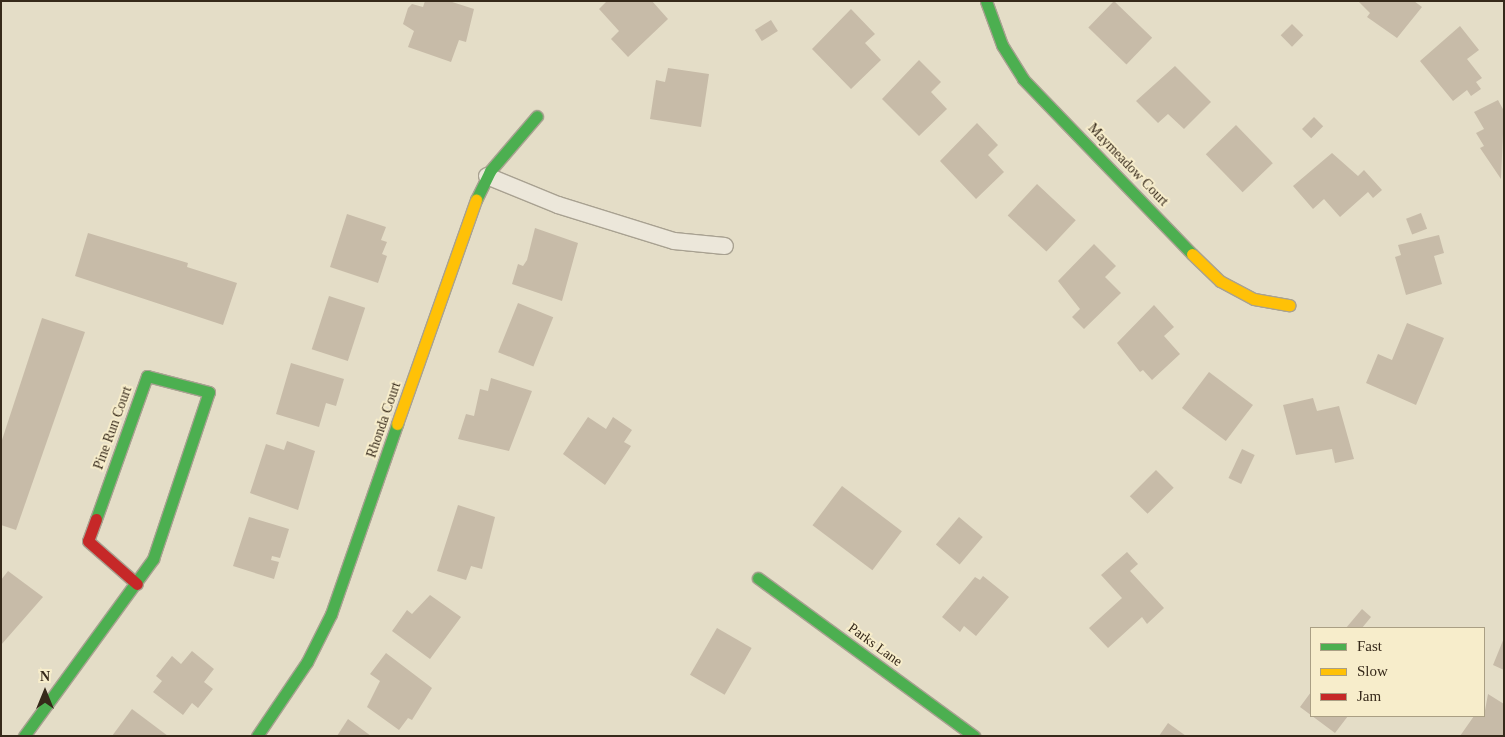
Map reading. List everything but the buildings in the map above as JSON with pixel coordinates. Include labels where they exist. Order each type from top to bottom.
[{"type":"street","name":"Maymeadow Court","points":[[986,1],[1002,45],[1023,79],[1196,258],[1220,280],[1254,299],[1289,305]]},
{"type":"street","name":"Rhonda Court","points":[[257,736],[307,662],[331,614],[487,176],[538,116]]},
{"type":"street","name":"Pine Run Court","points":[[24,736],[137,584],[166,531],[208,392],[148,376],[88,541],[137,584]]},
{"type":"street","name":"Parks Lane","points":[[758,578],[974,736]]},
{"type":"lane","points":[[487,176],[558,205],[674,241],[725,246]]},
{"type":"traffic: fast","points":[[986,1],[1002,45],[1023,79],[1192,254]]},
{"type":"traffic: fast","points":[[476,200],[490,171],[537,116]]},
{"type":"traffic: fast","points":[[24,736],[153,559],[209,392],[147,376],[96,519]]},
{"type":"traffic: fast","points":[[257,736],[307,662],[331,614],[397,424]]},
{"type":"traffic: fast","points":[[758,578],[974,736]]},
{"type":"traffic: slow","points":[[397,424],[476,200]]},
{"type":"traffic: slow","points":[[1192,254],[1220,281],[1254,299],[1289,305]]},
{"type":"traffic: jam","points":[[96,519],[88,541],[137,584]]}]
